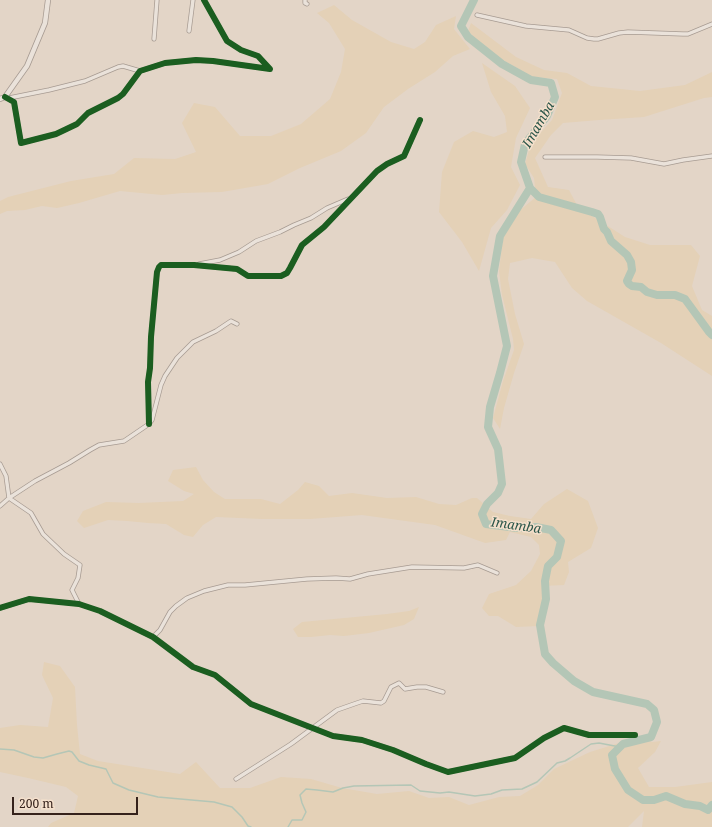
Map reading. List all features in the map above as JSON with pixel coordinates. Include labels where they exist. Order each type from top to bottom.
[{"type":"street","points":[[5,98],[27,66],[45,23],[48,0]]},
{"type":"street","points":[[154,39],[157,0]]},
{"type":"street","points":[[189,31],[193,0]]},
{"type":"street","points":[[5,98],[49,90],[85,81],[123,66],[140,71],[165,63],[196,60],[270,69],[258,56],[241,50],[228,41],[204,0]]},
{"type":"street","points":[[477,15],[526,26],[569,30],[587,38],[594,39],[628,32],[688,34],[712,24]]},
{"type":"street","points":[[5,98],[14,102],[21,143],[56,134],[77,124],[88,113],[123,94],[140,71]]},
{"type":"street","points":[[150,424],[148,382],[157,272],[159,267],[164,264],[237,269],[248,276],[281,276],[287,273],[302,245],[324,227],[377,171],[387,164],[404,156],[420,120]]},
{"type":"street","points":[[545,157],[631,158],[664,164],[712,156]]},
{"type":"street","points":[[194,265],[220,260],[239,252],[256,241],[311,218],[327,208],[351,197]]},
{"type":"street","points":[[0,506],[9,498],[35,481],[90,450],[100,446],[124,441],[150,424],[161,385],[177,358],[193,342],[216,331],[230,321],[237,324]]},
{"type":"street","points":[[0,464],[6,476],[9,498],[31,512],[43,534],[64,554],[80,565],[78,578],[72,590],[79,604]]},
{"type":"street","points":[[153,637],[160,630],[170,612],[187,598],[204,591],[228,585],[245,585],[315,578],[350,579],[368,574],[412,567],[464,568],[478,565],[497,574]]},
{"type":"street","points":[[0,608],[29,599],[79,604],[100,611],[153,637],[193,667],[215,675],[251,704],[333,736],[362,740],[448,772],[515,758],[544,738],[564,728],[589,735],[635,735]]},
{"type":"street","points":[[236,779],[291,744],[337,710],[363,702],[381,703],[384,701],[391,687],[399,683],[405,689],[426,687],[443,692]]},
{"type":"shaded area","points":[[334,5],[352,20],[391,42],[414,49],[425,42],[436,25],[456,16],[454,29],[470,49],[453,56],[435,72],[408,89],[384,107],[366,133],[341,151],[300,168],[268,184],[222,192],[162,195],[120,191],[57,208],[42,206],[25,210],[7,211],[0,214],[0,201],[8,197],[71,181],[114,174],[134,158],[175,159],[196,152],[182,123],[194,103],[215,107],[240,136],[271,136],[301,124],[330,99],[341,72],[345,49],[329,23],[317,13]]},
{"type":"shaded area","points":[[471,23],[516,57],[544,70],[567,73],[591,86],[640,91],[685,85],[712,72],[712,97],[704,98],[644,117],[563,123],[551,135],[535,158],[548,187],[569,190],[578,207],[625,237],[650,245],[691,245],[700,256],[692,286],[702,310],[712,316],[712,376],[661,343],[587,301],[572,288],[555,262],[532,258],[510,263],[508,279],[515,314],[524,344],[504,408],[500,429],[493,418],[503,381],[514,350],[513,339],[502,295],[499,271],[503,238],[513,216],[536,197],[534,178],[525,164],[531,143],[552,120],[562,93],[557,79],[533,77],[487,50],[468,31]]},
{"type":"shaded area","points":[[482,63],[515,86],[530,108],[516,138],[511,167],[520,185],[507,210],[491,228],[479,271],[462,242],[439,212],[442,172],[454,142],[473,131],[494,137],[507,132],[505,116],[491,92]]},
{"type":"shaded area","points":[[196,467],[203,480],[214,492],[225,499],[261,499],[280,504],[298,490],[305,482],[319,486],[329,496],[352,493],[387,498],[416,497],[439,504],[456,505],[472,498],[477,498],[493,512],[531,519],[544,504],[567,489],[588,501],[598,528],[591,548],[568,562],[569,572],[564,585],[542,586],[543,600],[539,626],[516,627],[498,616],[489,616],[482,608],[489,594],[516,585],[531,571],[540,554],[539,545],[531,537],[510,532],[506,540],[485,543],[435,525],[362,515],[310,519],[216,517],[203,525],[193,537],[184,535],[166,524],[108,520],[84,528],[77,521],[83,511],[106,502],[139,503],[183,501],[194,494],[184,491],[168,481],[173,470]]},
{"type":"shaded area","points":[[419,607],[414,619],[404,625],[369,633],[344,636],[330,635],[298,637],[293,629],[302,622],[387,614],[409,611]]},
{"type":"shaded area","points":[[44,662],[60,666],[75,687],[80,754],[98,761],[180,774],[196,762],[220,788],[250,788],[281,777],[311,779],[342,788],[377,794],[409,791],[429,798],[449,797],[469,805],[499,797],[520,796],[538,785],[554,769],[590,752],[619,743],[645,738],[652,742],[661,741],[655,752],[638,768],[649,787],[675,787],[712,782],[712,827],[642,827],[644,811],[628,827],[48,827],[51,823],[74,813],[78,796],[66,787],[0,772],[0,728],[20,725],[48,727],[53,698],[42,675]]},
{"type":"waterway","name":"Imamba","points":[[474,0],[461,26],[468,37],[502,64],[531,80],[551,83],[555,97],[547,116],[525,144],[521,162],[530,188],[500,236],[493,276],[507,346],[490,407],[488,427],[498,449],[502,484],[498,493],[487,504],[482,514],[486,524],[517,528],[536,527],[551,530],[561,541],[557,557],[548,566],[545,581],[546,599],[540,625],[545,654],[574,681],[593,692],[647,704],[654,710],[657,722],[651,737],[623,744],[612,755],[615,769],[628,790],[643,800],[654,800],[666,796],[685,804],[700,806],[708,810],[712,805]]},
{"type":"waterway","points":[[530,188],[539,197],[598,214],[611,241],[627,255],[631,262],[632,270],[627,281],[629,284],[632,286],[641,287],[647,292],[657,295],[675,295],[685,299],[712,335]]},
{"type":"waterway","points":[[288,827],[292,820],[302,820],[306,812],[300,795],[306,789],[333,792],[354,786],[411,785],[420,791],[440,793],[449,792],[475,796],[491,794],[502,790],[522,789],[537,782],[557,763],[565,761],[591,744],[599,743],[620,747]]},
{"type":"waterway","points":[[0,749],[14,750],[34,757],[43,758],[69,751],[72,752],[79,761],[106,769],[113,783],[129,790],[158,797],[214,802],[232,807],[242,817],[248,826],[251,827]]},
{"type":"cycle path","points":[[5,97],[14,102],[21,143],[56,134],[77,124],[88,113],[123,94],[140,71],[165,63],[196,60],[270,69],[258,56],[241,50],[227,41],[204,0]]},
{"type":"cycle path","points":[[149,424],[148,382],[157,272],[159,267],[161,265],[194,265],[237,269],[248,276],[281,276],[287,273],[302,245],[324,227],[377,171],[387,164],[404,156],[420,120]]},
{"type":"cycle path","points":[[0,608],[29,599],[79,604],[100,611],[153,637],[193,667],[215,675],[251,704],[333,736],[362,740],[393,750],[448,772],[515,758],[544,738],[564,728],[589,735],[635,735]]}]
